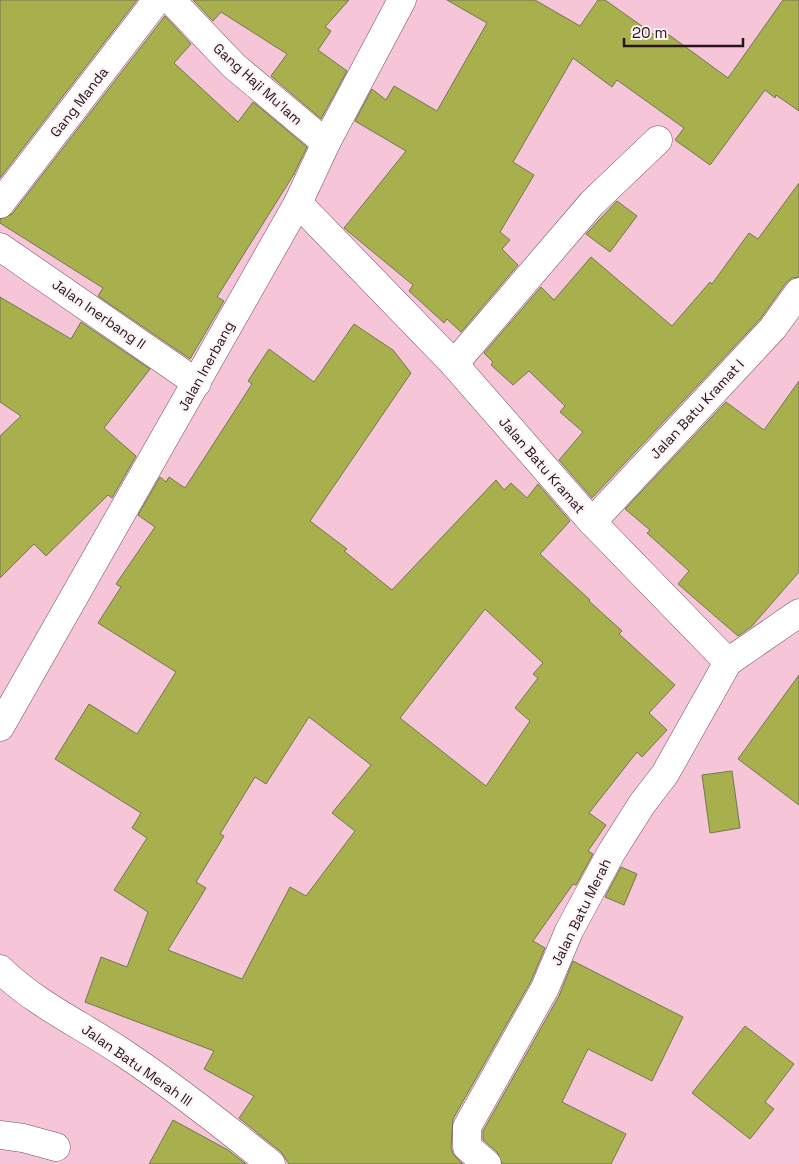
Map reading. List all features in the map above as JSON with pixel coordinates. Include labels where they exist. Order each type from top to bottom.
[{"type":"street","name":"Gang Manda","points":[[0,204],[157,0]]},
{"type":"street","name":"Gang Haji Mu'lam","points":[[171,0],[234,66],[326,143]]},
{"type":"street","name":"Jalan Inerbang","points":[[0,727],[298,204],[326,143],[402,0]]},
{"type":"street","points":[[454,364],[592,203],[658,140]]},
{"type":"street","name":"Jalan Batu Kramat","points":[[298,204],[454,364],[592,522],[728,662]]},
{"type":"street","name":"Jalan Inerbang II","points":[[0,246],[197,383]]},
{"type":"street","name":"Jalan Batu Kramat I","points":[[592,522],[773,328],[799,292]]},
{"type":"street","points":[[728,662],[799,613]]},
{"type":"street","name":"Jalan Batu Merah","points":[[487,1164],[467,1147],[466,1127],[545,988],[569,931],[611,853],[642,804],[665,774],[728,662]]},
{"type":"street","name":"Jalan Batu Merah III","points":[[0,968],[30,993],[133,1060],[225,1127],[271,1164]]},
{"type":"street","points":[[0,1135],[56,1147]]},
{"type":"building","points":[[0,0],[137,0],[0,178]]},
{"type":"building","points":[[193,0],[349,0],[325,27],[331,31],[318,50],[347,71],[321,119],[271,76],[287,54],[221,12],[213,21]]},
{"type":"building","points":[[447,0],[535,0],[580,26],[598,0],[605,0],[656,36],[661,29],[728,78],[783,0],[799,0],[799,111],[776,95],[775,98],[765,90],[710,165],[675,140],[684,128],[617,80],[612,87],[573,58],[513,162],[534,175],[500,232],[510,240],[502,249],[518,265],[461,332],[447,319],[444,323],[409,291],[413,285],[344,228],[406,151],[355,121],[372,89],[386,100],[394,86],[437,111],[487,23]]},
{"type":"building","points":[[165,16],[191,44],[174,63],[238,122],[253,102],[307,147],[294,174],[217,297],[224,301],[190,359],[98,296],[103,288],[0,223],[0,219],[12,214]]},
{"type":"building","points":[[799,183],[799,277],[792,278],[786,283],[761,318],[592,498],[559,460],[583,432],[560,412],[565,406],[529,371],[513,385],[491,365],[493,362],[484,353],[541,287],[554,300],[591,257],[672,326],[710,282],[712,284],[749,233],[758,239]]},
{"type":"building","points":[[617,201],[637,216],[610,252],[586,234]]},
{"type":"building","points":[[0,297],[71,339],[81,322],[150,369],[104,428],[136,456],[112,498],[108,495],[46,556],[34,544],[0,578],[0,436],[21,416],[0,402]]},
{"type":"building","points":[[354,324],[393,350],[411,373],[310,521],[347,549],[344,551],[392,590],[496,480],[504,490],[511,483],[527,498],[538,484],[570,521],[540,554],[622,631],[619,634],[675,685],[649,713],[667,730],[642,757],[637,752],[589,813],[606,825],[588,851],[593,854],[576,885],[573,884],[533,941],[545,948],[531,981],[453,1119],[451,1147],[453,1154],[463,1164],[289,1164],[281,1152],[239,1118],[254,1096],[204,1069],[214,1051],[85,1002],[101,957],[127,967],[148,912],[114,890],[147,838],[132,828],[141,813],[55,759],[89,704],[137,734],[176,672],[98,623],[121,587],[116,584],[155,527],[138,515],[160,477],[166,482],[169,477],[185,488],[252,384],[248,381],[269,349],[314,382]],"holes":[[[485,609],[543,663],[533,674],[538,678],[515,708],[530,721],[486,786],[400,718]],[[309,717],[371,765],[332,813],[355,831],[306,896],[290,887],[242,979],[168,950],[206,888],[196,882],[224,836],[220,834],[255,777],[266,784]]]},
{"type":"building","points":[[799,381],[799,572],[752,626],[738,636],[678,584],[689,571],[647,533],[650,530],[625,509],[726,402],[764,430]]},
{"type":"building","points":[[799,675],[799,805],[738,759]]},
{"type":"building","points":[[732,771],[740,828],[710,833],[702,775]]},
{"type":"building","points":[[621,867],[637,874],[624,905],[605,897]]},
{"type":"building","points":[[573,961],[683,1017],[652,1081],[588,1049],[562,1102],[626,1134],[611,1164],[502,1164],[497,1152],[483,1140],[483,1131],[559,996]]},
{"type":"building","points":[[745,1026],[794,1064],[765,1102],[774,1109],[750,1139],[692,1093]]},
{"type":"building","points":[[173,1120],[228,1150],[246,1164],[149,1164]]}]
